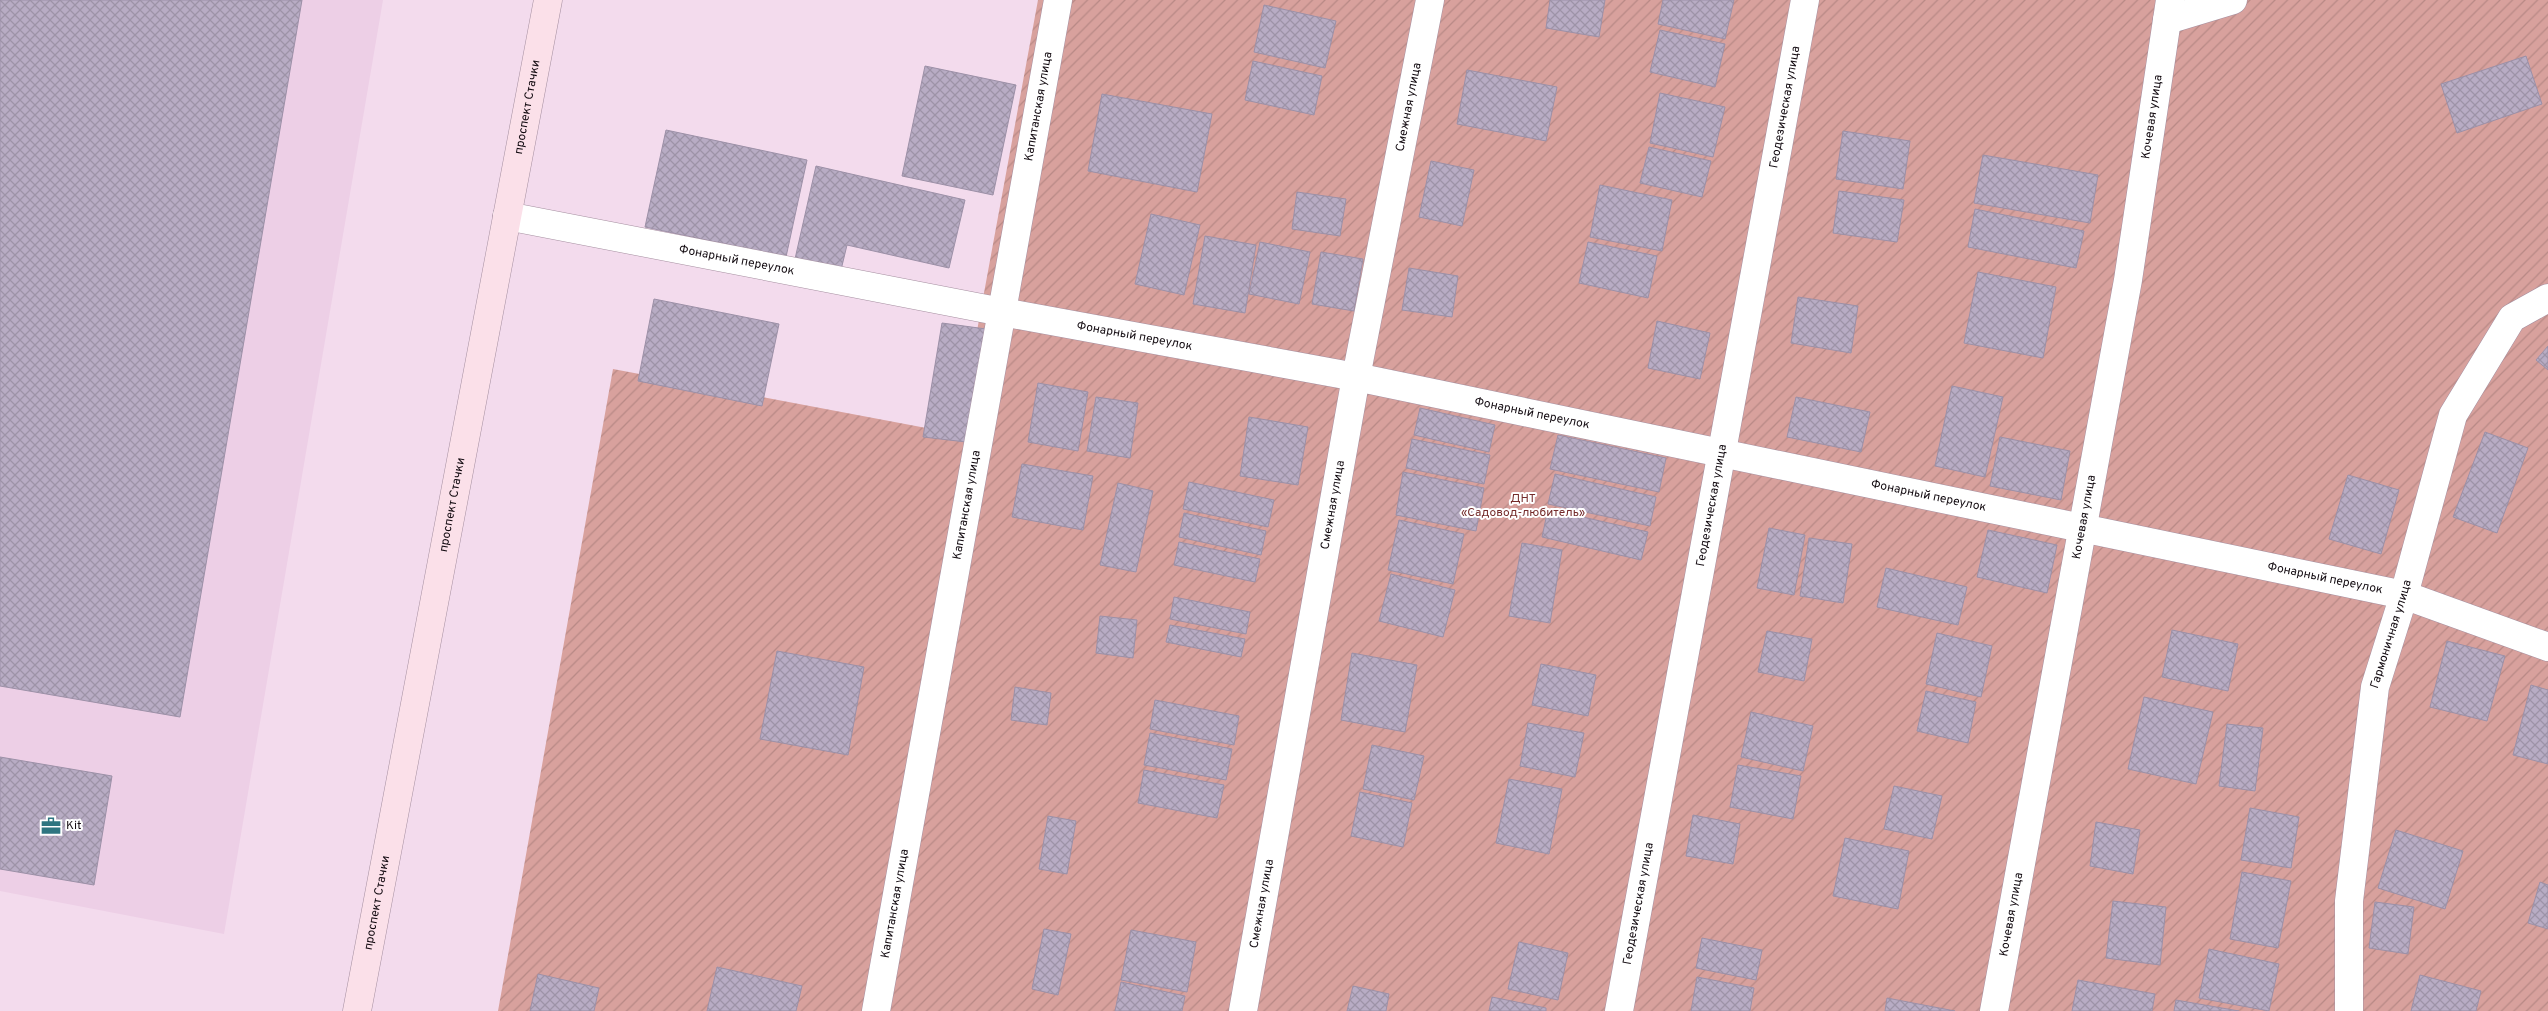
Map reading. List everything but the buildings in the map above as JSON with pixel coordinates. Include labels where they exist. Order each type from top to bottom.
[{"type":"street","name":"проспект Стачки","points":[[357,1011],[548,0]]},
{"type":"street","name":"Капитанская улица","points":[[876,1011],[1058,0]]},
{"type":"street","name":"Смежная улица","points":[[1243,1011],[1356,377],[1430,0]]},
{"type":"street","name":"Геодезическая улица","points":[[1619,1011],[1805,0]]},
{"type":"street","name":"Кочевая улица","points":[[1994,1011],[2128,280],[2169,10],[2233,0]]},
{"type":"street","name":"Фонарный переулок","points":[[507,216],[1002,312],[1356,377],[1722,452],[2082,530],[2404,595],[2548,647]]},
{"type":"street","name":"Гармоничная улица","points":[[2349,1011],[2349,901],[2374,687],[2404,595],[2453,415],[2512,318],[2548,298]]},
{"type":"shaded area","points":[[0,0],[383,0],[224,934],[0,891]]},
{"type":"green space","name":"ДНТ «Садовод-любитель»","points":[[1038,0],[2548,0],[2548,1011],[498,1011],[613,369],[958,434]]},
{"type":"place","name":"Kit","points":[[51,826]]}]
